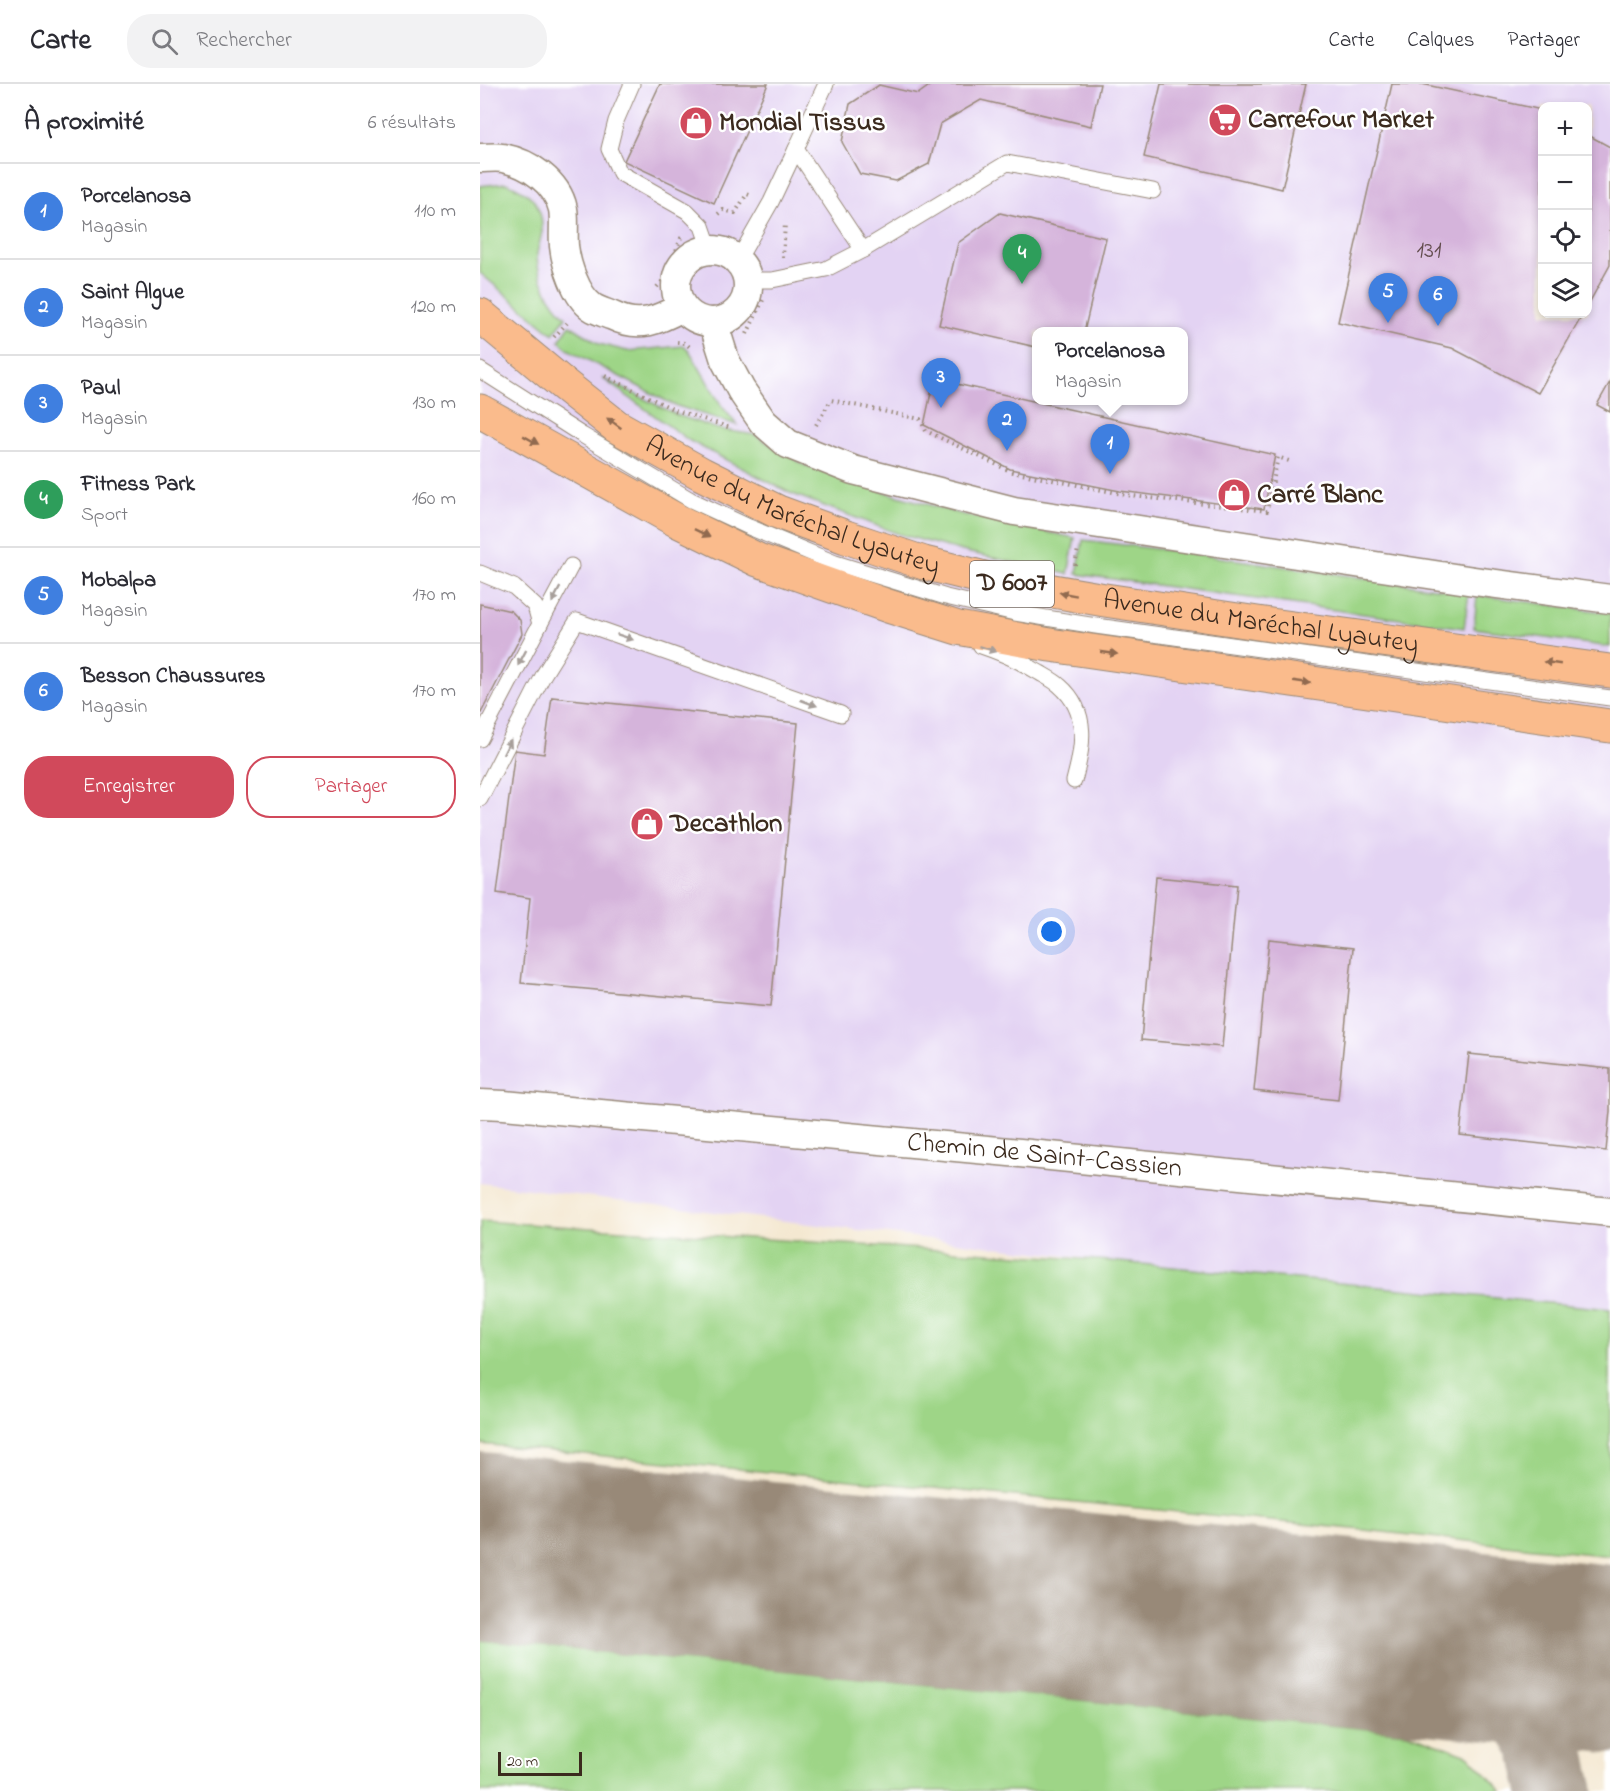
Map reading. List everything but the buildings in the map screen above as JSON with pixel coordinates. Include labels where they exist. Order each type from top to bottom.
[{"type":"main road","name":"Avenue du Maréchal Lyautey","points":[[480,315],[616,426],[778,512],[924,563],[1001,582],[1105,600],[1610,671]]},
{"type":"main road","name":"Avenue du Maréchal Lyautey","points":[[480,411],[676,520],[758,560],[958,628],[1050,645],[1610,726]]},
{"type":"street","points":[[480,158],[501,158],[519,163],[538,173],[555,190],[563,208],[564,247],[572,280],[590,306],[618,319],[638,324],[666,316],[682,307]]},
{"type":"street","points":[[710,249],[725,252],[753,273],[744,304],[725,320],[701,321],[682,307],[676,293],[677,278],[683,264],[695,254],[710,249]]},
{"type":"street","points":[[713,322],[725,360],[741,390],[763,422],[788,444],[853,470],[1014,511],[1610,599]]},
{"type":"street","name":"Chemin de Saint-Cassien","points":[[480,1104],[1020,1153],[1610,1212]]},
{"type":"lane","points":[[632,84],[616,121],[609,149],[620,173],[687,211],[702,226],[710,249]]},
{"type":"lane","points":[[826,84],[771,202],[753,273],[826,269],[863,250],[1007,163],[1153,191]]},
{"type":"lane","points":[[796,149],[863,250]]},
{"type":"lane","points":[[480,370],[582,435],[691,500],[749,527],[836,562],[946,597],[1015,613],[1096,626],[1610,698]]},
{"type":"lane","points":[[758,560],[836,603],[992,650],[1013,658],[1060,686],[1074,703],[1080,717],[1081,754],[1074,781]]},
{"type":"lane","points":[[480,739],[571,566]]},
{"type":"lane","points":[[480,573],[514,588],[535,606],[540,624]]},
{"type":"lane","points":[[480,799],[544,674],[577,621],[841,714]]},
{"type":"path","points":[[747,335],[753,273]]},
{"type":"path","points":[[549,343],[570,320],[575,324]]},
{"type":"path","points":[[671,342],[685,343],[695,351],[705,369],[725,360]]},
{"type":"path","points":[[599,373],[675,410],[734,429],[751,431],[763,422]]},
{"type":"path","points":[[815,426],[831,400],[920,419],[926,431],[1012,472],[1132,496],[1267,511],[1278,457],[1292,462]]},
{"type":"shaded area","points":[[480,84],[1610,84],[1610,1317],[1099,1260],[480,1183]]},
{"type":"green space","points":[[506,183],[528,195],[540,213],[542,231],[537,254],[539,272],[550,297],[566,317],[553,334],[480,273],[480,186]]},
{"type":"green space","points":[[570,325],[599,344],[627,351],[684,346],[689,350],[721,405],[737,425],[674,405],[569,350],[559,341]]},
{"type":"green space","points":[[602,378],[677,415],[718,429],[755,435],[804,465],[961,514],[1075,538],[1068,574],[966,552],[899,534],[790,493],[690,441]]},
{"type":"green space","points":[[1083,540],[1469,593],[1464,628],[1077,574]]},
{"type":"green space","points":[[1477,595],[1610,613],[1610,647],[1474,628]]},
{"type":"green space","points":[[480,1221],[1099,1260],[1610,1309],[1610,1556],[480,1444]]},
{"type":"green space","points":[[480,1640],[1407,1733],[1468,1755],[1502,1791],[480,1791]]},
{"type":"taxiway","points":[[1457,1644],[1519,1699],[1545,1742],[1556,1791]]},
{"type":"runway","points":[[480,1546],[1610,1659]]},
{"type":"place","name":"Carrefour Market","points":[[1225,120]]},
{"type":"place","name":"Mondial Tissus","points":[[696,123]]},
{"type":"place","name":"Fitness Park","points":[[1022,284]]},
{"type":"place","name":"Mobalpa","points":[[1388,323]]},
{"type":"place","name":"Besson Chaussures","points":[[1438,326]]},
{"type":"place","name":"Paul","points":[[941,408]]},
{"type":"place","name":"Saint Algue","points":[[1007,451]]},
{"type":"place","name":"Porcelanosa","points":[[1110,474]]},
{"type":"place","name":"Carré Blanc","points":[[1234,495]]},
{"type":"place","name":"Decathlon","points":[[647,824]]}]
